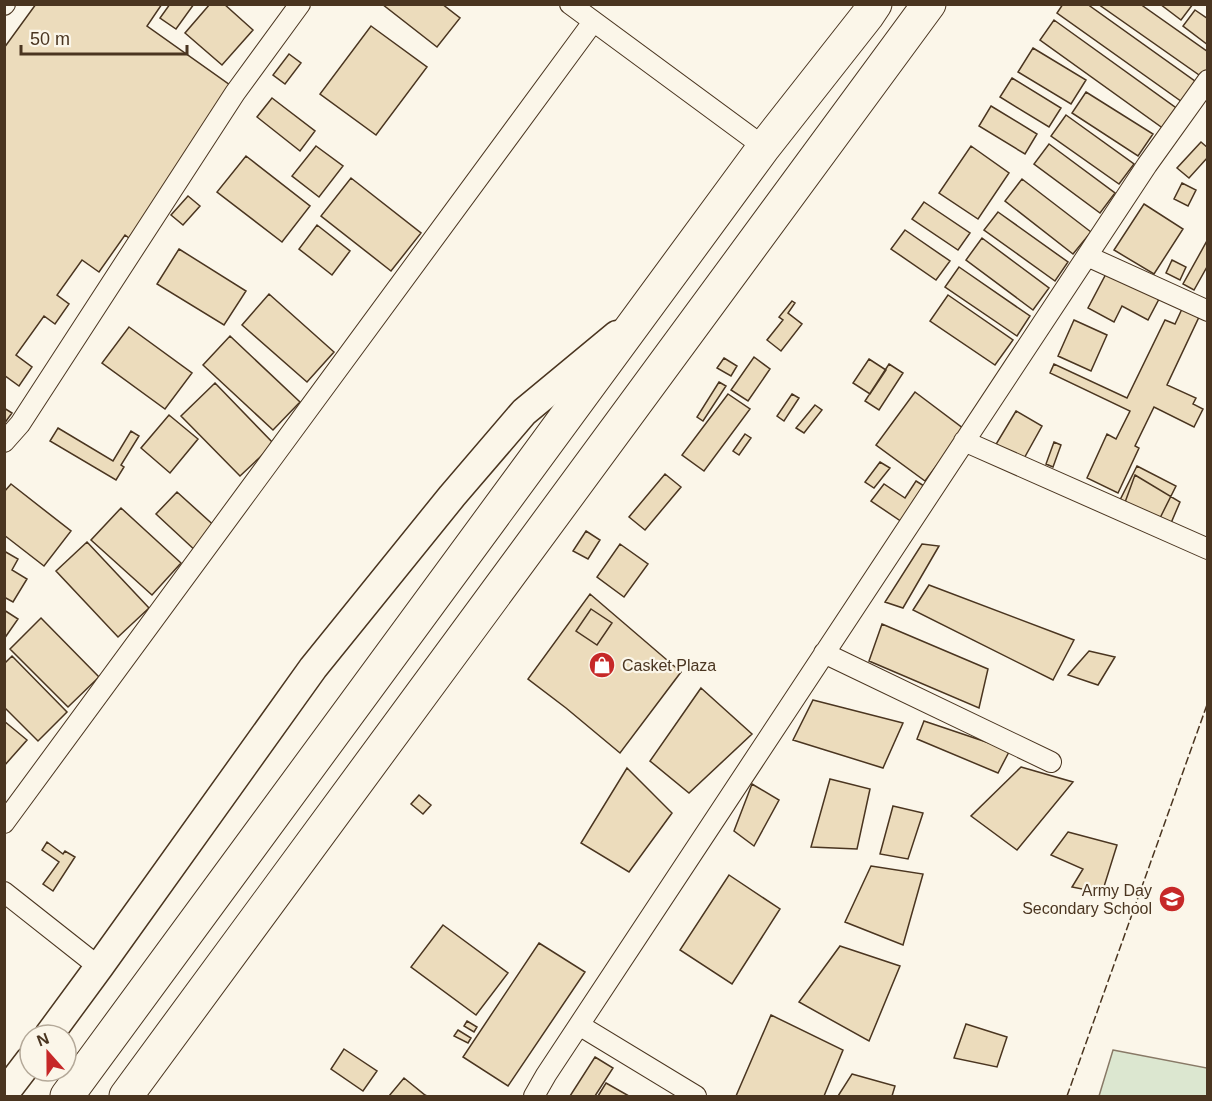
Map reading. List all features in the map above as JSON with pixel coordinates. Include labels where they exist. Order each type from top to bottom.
[{"type":"highway","points":[[67,1096],[764,147],[875,4]]},
{"type":"highway","points":[[126,1096],[929,4]]},
{"type":"main road","points":[[58,1023],[313,668],[452,496],[524,412],[639,316]]},
{"type":"main road","points":[[4,1094],[18,1076]]},
{"type":"street","points":[[4,442],[20,424],[235,93],[300,4]]},
{"type":"street","points":[[570,4],[764,147]]},
{"type":"street","points":[[4,824],[593,22]]},
{"type":"street","points":[[534,1096],[1147,165],[1208,80]]},
{"type":"street","points":[[1087,256],[1208,311]]},
{"type":"street","points":[[964,441],[1208,549]]},
{"type":"street","points":[[824,653],[1051,762]]},
{"type":"street","points":[[4,892],[99,967]]},
{"type":"street","points":[[579,1025],[696,1096]]},
{"type":"green space","points":[[1113,1050],[1207,1068],[1207,1096],[1099,1096]]},
{"type":"building","points":[[36,4],[162,4],[147,26],[237,90],[129,238],[125,235],[99,272],[82,260],[57,295],[69,304],[55,324],[44,316],[16,355],[32,367],[19,386],[4,375],[4,48]]},
{"type":"building","points":[[170,4],[194,4],[176,29],[160,18]]},
{"type":"building","points":[[210,4],[224,4],[253,30],[222,65],[185,33]]},
{"type":"building","points":[[382,4],[442,4],[460,18],[437,47]]},
{"type":"building","points":[[1063,4],[1087,4],[1199,84],[1185,104],[1057,13]]},
{"type":"building","points":[[1098,4],[1140,4],[1208,52],[1208,69],[1202,77]]},
{"type":"building","points":[[1160,4],[1193,4],[1181,20]]},
{"type":"building","points":[[1195,10],[1208,19],[1208,45],[1183,26]]},
{"type":"building","points":[[1054,20],[1179,110],[1164,129],[1040,40]]},
{"type":"building","points":[[371,26],[427,67],[376,135],[320,94]]},
{"type":"building","points":[[1033,48],[1086,80],[1071,104],[1018,72]]},
{"type":"building","points":[[289,54],[301,63],[285,84],[273,75]]},
{"type":"building","points":[[1012,78],[1061,108],[1049,127],[1000,97]]},
{"type":"building","points":[[1086,92],[1153,134],[1138,156],[1072,113]]},
{"type":"building","points":[[272,98],[315,131],[300,151],[257,117]]},
{"type":"building","points":[[991,106],[1037,134],[1025,154],[979,126]]},
{"type":"building","points":[[1066,115],[1134,164],[1119,184],[1051,136]]},
{"type":"building","points":[[1201,142],[1208,148],[1208,157],[1189,178],[1177,168]]},
{"type":"building","points":[[1049,144],[1115,193],[1100,213],[1034,164]]},
{"type":"building","points":[[316,146],[343,166],[319,197],[292,176]]},
{"type":"building","points":[[971,146],[1009,173],[978,219],[939,193]]},
{"type":"building","points":[[246,156],[310,206],[282,242],[217,192]]},
{"type":"building","points":[[351,178],[421,233],[391,271],[321,216]]},
{"type":"building","points":[[1022,179],[1091,232],[1073,254],[1005,201]]},
{"type":"building","points":[[1182,183],[1196,190],[1188,206],[1174,199]]},
{"type":"building","points":[[188,196],[200,206],[183,225],[171,215]]},
{"type":"building","points":[[924,202],[970,233],[958,250],[912,219]]},
{"type":"building","points":[[1144,204],[1183,229],[1154,274],[1114,250]]},
{"type":"building","points":[[998,212],[1068,262],[1055,281],[984,230]]},
{"type":"building","points":[[317,225],[350,251],[332,275],[299,249]]},
{"type":"building","points":[[905,230],[950,261],[936,280],[891,249]]},
{"type":"building","points":[[982,238],[1049,288],[1033,310],[966,260]]},
{"type":"building","points":[[1208,239],[1208,265],[1194,290],[1183,284]]},
{"type":"building","points":[[179,249],[246,291],[224,325],[157,284]]},
{"type":"building","points":[[1172,260],[1186,267],[1180,280],[1166,273]]},
{"type":"building","points":[[959,267],[1030,316],[1017,336],[945,287]]},
{"type":"building","points":[[1107,272],[1159,299],[1148,320],[1122,306],[1114,322],[1088,308]]},
{"type":"building","points":[[269,294],[334,352],[307,382],[242,325]]},
{"type":"building","points":[[948,295],[1013,340],[995,365],[930,321]]},
{"type":"building","points":[[792,301],[795,303],[788,313],[802,324],[781,351],[767,340],[783,320],[779,317]]},
{"type":"building","points":[[1182,309],[1199,317],[1167,385],[1196,398],[1193,404],[1203,409],[1194,427],[1154,407],[1135,446],[1139,448],[1118,493],[1087,478],[1107,434],[1116,439],[1130,411],[1050,373],[1054,364],[1127,398],[1165,320],[1175,324]]},
{"type":"building","points":[[1074,320],[1107,335],[1091,371],[1058,356]]},
{"type":"building","points":[[129,327],[192,373],[165,409],[102,363]]},
{"type":"building","points":[[230,336],[300,402],[273,430],[203,365]]},
{"type":"building","points":[[754,357],[770,369],[748,401],[731,390]]},
{"type":"building","points":[[724,358],[737,366],[731,376],[717,368]]},
{"type":"building","points":[[869,359],[886,370],[870,394],[853,383]]},
{"type":"building","points":[[889,364],[903,373],[879,410],[865,401]]},
{"type":"building","points":[[719,382],[726,386],[703,421],[697,417]]},
{"type":"building","points":[[215,383],[274,444],[240,476],[181,416]]},
{"type":"building","points":[[915,392],[964,429],[925,481],[876,445]]},
{"type":"building","points":[[728,394],[750,409],[704,471],[682,455]]},
{"type":"building","points":[[792,394],[799,398],[784,421],[777,416]]},
{"type":"building","points":[[815,405],[822,410],[804,433],[796,428]]},
{"type":"building","points":[[4,408],[12,413],[4,424]]},
{"type":"building","points":[[1016,411],[1042,426],[1022,462],[995,446]]},
{"type":"building","points":[[169,415],[198,439],[170,473],[141,448]]},
{"type":"building","points":[[58,428],[113,461],[131,431],[139,436],[121,465],[124,467],[116,480],[50,441]]},
{"type":"building","points":[[745,434],[751,438],[739,455],[733,451]]},
{"type":"building","points":[[1054,442],[1061,445],[1053,467],[1046,464]]},
{"type":"building","points":[[880,462],[890,468],[874,488],[865,482]]},
{"type":"building","points":[[1137,466],[1176,486],[1159,520],[1120,500]]},
{"type":"building","points":[[665,474],[681,487],[645,530],[629,517]]},
{"type":"building","points":[[1135,475],[1180,502],[1171,523],[1124,505]]},
{"type":"building","points":[[916,481],[929,489],[905,524],[871,501],[884,484],[905,498]]},
{"type":"building","points":[[11,484],[71,531],[44,566],[4,535],[4,492]]},
{"type":"building","points":[[177,492],[219,530],[198,553],[156,514]]},
{"type":"building","points":[[121,508],[181,563],[152,595],[91,540]]},
{"type":"building","points":[[586,531],[600,540],[588,559],[573,551]]},
{"type":"building","points":[[87,542],[149,608],[118,637],[56,571]]},
{"type":"building","points":[[620,544],[648,564],[624,597],[597,577]]},
{"type":"building","points":[[922,544],[939,546],[903,608],[885,602]]},
{"type":"building","points":[[4,551],[18,559],[12,570],[27,579],[13,602],[4,597]]},
{"type":"building","points":[[929,585],[1074,640],[1053,680],[913,610]]},
{"type":"building","points":[[590,594],[681,672],[620,753],[528,679]]},
{"type":"building","points":[[591,609],[612,623],[597,645],[576,631]]},
{"type":"building","points":[[4,610],[18,619],[4,639]]},
{"type":"building","points":[[41,618],[99,677],[68,707],[10,649]]},
{"type":"building","points":[[882,624],[988,669],[979,708],[869,661]]},
{"type":"building","points":[[1089,651],[1115,657],[1098,685],[1068,675]]},
{"type":"building","points":[[12,656],[67,712],[38,741],[4,707],[4,664]]},
{"type":"building","points":[[701,688],[752,734],[689,793],[650,761]]},
{"type":"building","points":[[813,700],[903,723],[883,768],[793,740]]},
{"type":"building","points":[[4,721],[27,740],[4,766]]},
{"type":"building","points":[[924,721],[1010,750],[998,773],[917,739]]},
{"type":"building","points":[[1021,767],[1073,782],[1017,850],[971,816]]},
{"type":"building","points":[[627,768],[672,813],[629,872],[581,843]]},
{"type":"building","points":[[830,779],[870,789],[857,849],[811,847]]},
{"type":"building","points":[[752,784],[779,800],[754,846],[734,831]]},
{"type":"building","points":[[419,795],[431,805],[423,814],[411,804]]},
{"type":"building","points":[[893,806],[923,813],[908,859],[880,854]]},
{"type":"building","points":[[1068,832],[1117,845],[1102,893],[1072,887],[1083,869],[1051,855]]},
{"type":"building","points":[[47,842],[63,854],[65,851],[75,857],[53,891],[43,884],[59,862],[42,850]]},
{"type":"building","points":[[871,866],[923,874],[903,945],[845,922]]},
{"type":"building","points":[[729,875],[780,909],[732,984],[680,950]]},
{"type":"building","points":[[443,925],[508,973],[476,1015],[411,967]]},
{"type":"building","points":[[539,943],[585,972],[508,1086],[463,1057]]},
{"type":"building","points":[[840,946],[900,966],[869,1041],[799,1002]]},
{"type":"building","points":[[771,1015],[843,1050],[824,1096],[736,1096]]},
{"type":"building","points":[[467,1021],[477,1027],[474,1032],[464,1026]]},
{"type":"building","points":[[966,1024],[1007,1037],[997,1067],[954,1058]]},
{"type":"building","points":[[458,1030],[471,1038],[468,1043],[454,1036]]},
{"type":"building","points":[[344,1049],[377,1071],[363,1091],[331,1069]]},
{"type":"building","points":[[595,1057],[613,1068],[595,1096],[570,1096]]},
{"type":"building","points":[[852,1074],[895,1086],[892,1096],[838,1096]]},
{"type":"building","points":[[404,1078],[425,1095],[427,1096],[389,1096]]},
{"type":"building","points":[[606,1083],[629,1096],[598,1096]]},
{"type":"fence","points":[[1067,1096],[1208,702]]},
{"type":"place","name":"Casket Plaza","points":[[602,665]]},
{"type":"place","name":"Army Day Secondary School","points":[[1172,899]]}]
